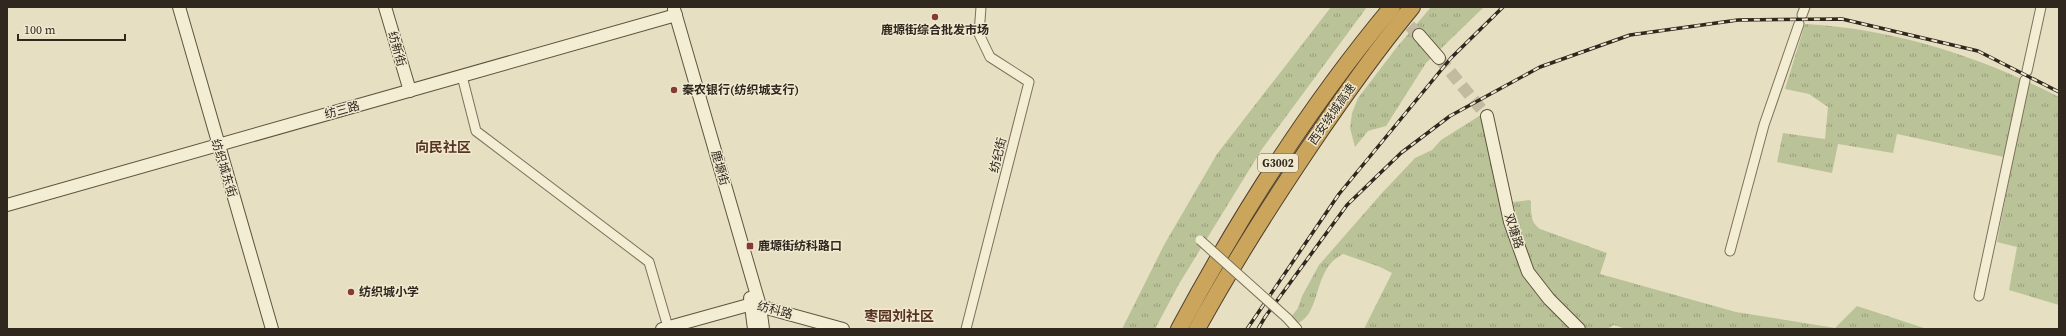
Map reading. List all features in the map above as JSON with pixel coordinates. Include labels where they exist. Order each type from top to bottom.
[{"type":"highway","name":"西安绕城高速","points":[[1179,329],[1209,274],[1296,136],[1332,84],[1406,10]]},
{"type":"highway","name":"西安绕城高速","points":[[1197,329],[1226,277],[1278,193],[1406,10]]},
{"type":"street","name":"纺织城东街","points":[[179,7],[217,144],[272,329]]},
{"type":"street","name":"纺新街","points":[[385,7],[410,91]]},
{"type":"street","name":"纺纪街","points":[[966,329],[1029,82],[990,57],[979,34],[981,7]]},
{"type":"street","points":[[2027,71],[2041,7]]},
{"type":"street","name":"纺三路","points":[[7,205],[217,144],[462,76],[671,11]]},
{"type":"street","name":"鹿塬街","points":[[671,11],[763,329]]},
{"type":"street","points":[[1730,251],[1764,125],[1799,24]]},
{"type":"street","points":[[1419,35],[1440,58]]},
{"type":"street","points":[[462,76],[476,130],[650,262],[665,328]]},
{"type":"street","points":[[1979,296],[2025,80]]},
{"type":"street","name":"双塘路","points":[[1487,116],[1510,222],[1528,272],[1549,299],[1579,329]]},
{"type":"street","points":[[1200,240],[1287,318],[1297,329]]},
{"type":"street","name":"鹿塬街","points":[[754,329],[756,305]]},
{"type":"street","name":"纺科路","points":[[665,328],[756,305],[843,329]]},
{"type":"green space","points":[[1331,7],[1367,7],[1262,149],[1179,284],[1155,329],[1122,329],[1164,245],[1217,154]]},
{"type":"green space","points":[[1431,7],[1484,7],[1426,63],[1386,126],[1368,131],[1355,147],[1350,128],[1352,113],[1358,98],[1397,47]]},
{"type":"green space","points":[[1805,24],[1871,32],[1904,38],[1936,47],[1998,69],[2059,97],[2059,305],[2009,290],[2017,247],[1997,242],[2013,159],[1897,134],[1893,153],[1838,144],[1832,173],[1777,162],[1783,133],[1825,139],[1828,107],[1809,94],[1785,89]]},
{"type":"green space","points":[[1484,113],[1515,246],[1573,329],[1364,329],[1392,273],[1380,267],[1343,254],[1333,261],[1326,270],[1321,280],[1315,301],[1306,318],[1298,323],[1291,317],[1298,308],[1302,296],[1319,265],[1415,158],[1432,150],[1441,140]]},
{"type":"green space","points":[[1531,201],[1531,213],[1534,223],[1540,229],[1607,253],[1600,274],[1736,312],[1835,328],[1857,306],[1927,329],[1626,329],[1614,325],[1607,329],[1586,329],[1556,299],[1528,259],[1513,202]]},
{"type":"tunnel","points":[[1397,13],[1419,35]]},
{"type":"tunnel","points":[[1439,58],[1487,116]]},
{"type":"railway","points":[[1247,329],[1339,194],[1451,58],[1503,7]]},
{"type":"railway","points":[[1258,329],[1265,317],[1347,205],[1401,153],[1450,116],[1540,67],[1630,35],[1738,20],[1842,19],[1978,51],[2059,92]]},
{"type":"place","name":"鹿塬街综合批发市场","points":[[935,17]]},
{"type":"place","name":"秦农银行(纺织城支行)","points":[[674,90]]},
{"type":"place","name":"鹿塬街纺科路口","points":[[750,246]]},
{"type":"place","name":"纺织城小学","points":[[351,292]]},
{"type":"district","name":"向民社区","points":[[443,147]]},
{"type":"district","name":"枣园刘社区","points":[[899,316]]}]
